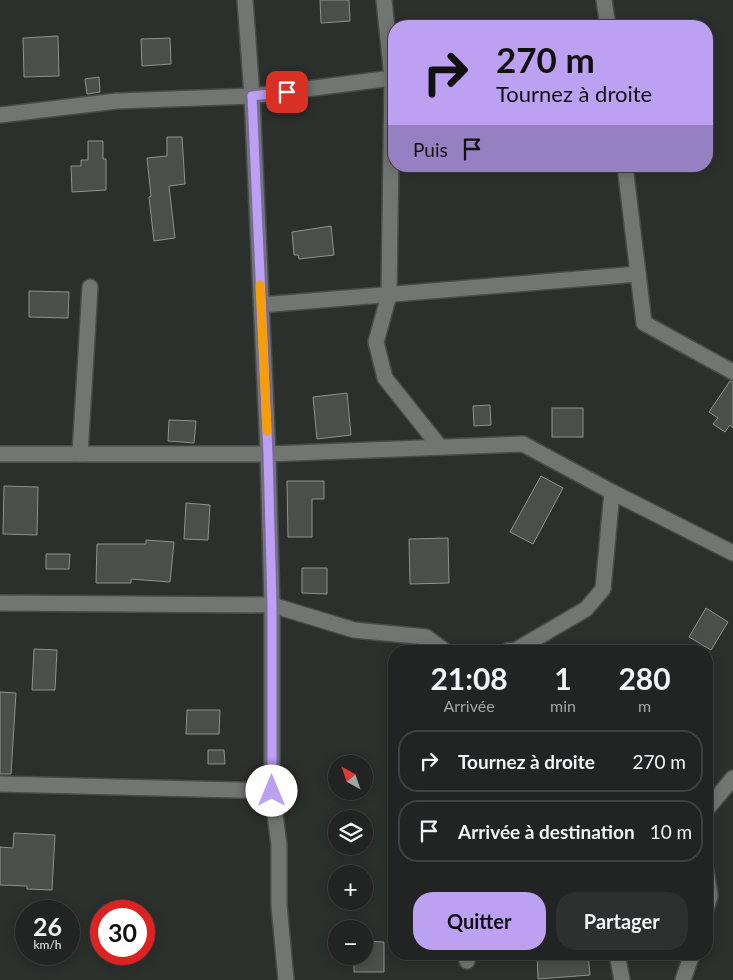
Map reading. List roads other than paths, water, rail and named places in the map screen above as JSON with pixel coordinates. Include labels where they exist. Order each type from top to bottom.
[{"type":"street","points":[[245,0],[252,96],[268,454],[272,605],[272,791],[278,845],[279,905],[286,980]]},
{"type":"street","points":[[384,0],[388,39]]},
{"type":"street","points":[[604,0],[607,20]]},
{"type":"street","points":[[0,115],[116,101],[252,96],[388,79]]},
{"type":"street","points":[[391,172],[390,295],[376,342],[385,378],[440,447]]},
{"type":"street","points":[[626,172],[644,323],[733,372]]},
{"type":"street","points":[[261,306],[638,274]]},
{"type":"street","points":[[80,454],[90,287]]},
{"type":"street","points":[[0,454],[268,454],[524,444],[612,492],[733,553]]},
{"type":"street","points":[[525,645],[586,610],[603,589],[612,492]]},
{"type":"street","points":[[0,603],[272,605],[354,630],[426,637],[437,645]]},
{"type":"street","points":[[713,802],[733,778]]},
{"type":"street","points":[[0,784],[272,791]]},
{"type":"street","points":[[618,960],[622,980]]},
{"type":"street","points":[[683,980],[690,960]]}]
